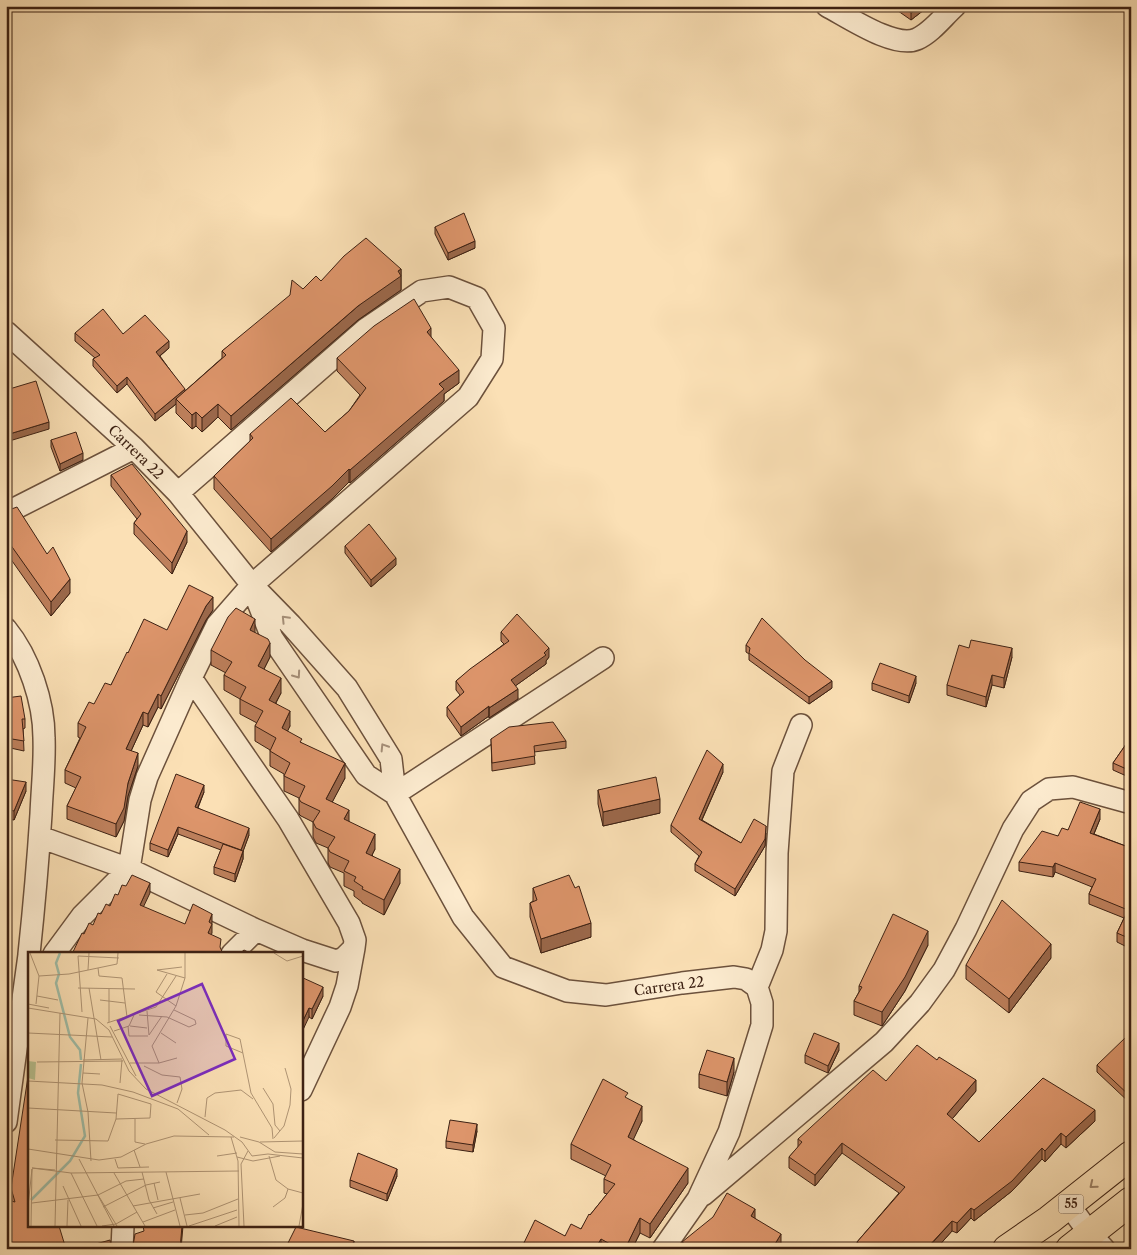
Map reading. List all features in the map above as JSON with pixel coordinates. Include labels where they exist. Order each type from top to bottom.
[{"type":"highway","name":"55","points":[[1007,1249],[1069,1205],[1131,1155]]},
{"type":"highway","name":"55","points":[[1088,1244],[1131,1201]]},
{"type":"street","points":[[828,6],[882,35],[908,42],[917,39],[927,32],[955,6]]},
{"type":"street","points":[[55,952],[82,916],[129,869],[140,800],[147,777],[217,625],[252,585],[468,397],[492,359],[494,328],[478,298],[450,287],[422,291],[366,329],[178,494]]},
{"type":"street","name":"Carrera 22","points":[[6,332],[134,448],[178,494],[252,585],[347,688],[391,759],[395,794],[463,917],[503,967],[567,992],[606,995],[734,977],[746,979],[757,987]]},
{"type":"street","points":[[6,513],[134,448]]},
{"type":"street","name":"Carrera 22","points":[[252,585],[272,638],[366,775],[395,794]]},
{"type":"street","points":[[6,629],[12,636],[32,673],[41,711],[44,737],[37,882],[29,952]]},
{"type":"street","points":[[395,794],[603,658]]},
{"type":"street","points":[[191,678],[288,819],[348,923],[355,940],[347,986],[340,1007],[302,1088]]},
{"type":"street","points":[[663,1249],[698,1199],[729,1132],[762,1025],[762,1003],[757,987],[772,950],[776,931],[777,853],[784,771],[800,725]]},
{"type":"street","points":[[698,1199],[884,1042],[920,1003],[944,970],[966,929],[1013,829],[1031,801],[1049,789],[1073,787],[1131,803]]},
{"type":"street","points":[[40,837],[129,869],[302,950],[336,961],[344,958],[354,948]]},
{"type":"street","points":[[234,952],[256,930]]},
{"type":"street","points":[[6,1121],[24,1035],[28,970]]},
{"type":"street","points":[[1069,1205],[1088,1244]]},
{"type":"street","points":[[122,1249],[123,1228]]},
{"type":"building","points":[[902,6],[920,6],[911,13]]},
{"type":"building","points":[[464,213],[475,241],[448,253],[435,227]]},
{"type":"building","points":[[366,238],[401,269],[398,271],[401,276],[358,306],[231,416],[218,404],[202,418],[196,412],[192,415],[176,399],[226,355],[222,351],[290,295],[292,280],[303,289],[316,276],[321,281],[344,256]]},
{"type":"building","points":[[414,299],[431,328],[427,332],[459,370],[439,384],[444,389],[349,469],[271,539],[214,476],[253,438],[250,434],[291,398],[325,432],[349,411],[366,388],[337,358],[374,326]]},
{"type":"building","points":[[103,309],[123,334],[145,315],[169,341],[156,352],[185,389],[155,414],[127,377],[117,386],[93,359],[100,355],[75,333]]},
{"type":"building","points":[[36,381],[49,422],[6,435],[6,390]]},
{"type":"building","points":[[76,432],[83,453],[60,464],[51,440]]},
{"type":"building","points":[[132,464],[187,531],[172,563],[134,523],[141,514],[111,475]]},
{"type":"building","points":[[17,507],[47,554],[53,547],[70,579],[51,602],[10,544],[6,548],[6,511]]},
{"type":"building","points":[[369,524],[396,558],[371,580],[345,546]]},
{"type":"building","points":[[189,585],[213,597],[206,606],[161,696],[158,694],[148,714],[143,712],[126,749],[138,753],[128,783],[124,808],[116,824],[67,806],[81,777],[65,770],[86,727],[78,723],[89,702],[94,704],[105,683],[111,685],[144,619],[167,630]]},
{"type":"building","points":[[236,608],[255,619],[250,630],[268,639],[270,643],[258,666],[281,678],[269,700],[290,711],[282,728],[302,739],[300,742],[345,763],[326,799],[349,810],[344,819],[375,834],[366,853],[400,869],[384,900],[362,889],[363,887],[354,881],[356,877],[344,871],[349,861],[330,852],[328,848],[335,837],[316,828],[313,822],[320,811],[301,802],[299,799],[305,786],[284,776],[290,763],[270,751],[276,738],[255,726],[263,711],[240,699],[246,687],[224,675],[232,662],[211,650],[228,617]]},
{"type":"building","points":[[517,614],[549,648],[544,653],[546,655],[511,680],[518,689],[489,708],[489,706],[461,727],[447,707],[464,692],[456,681],[509,641],[501,632]]},
{"type":"building","points":[[762,618],[805,660],[832,681],[809,697],[749,653],[750,648],[746,645]]},
{"type":"building","points":[[971,640],[1012,648],[1004,678],[992,675],[986,697],[947,685],[959,645],[969,648]]},
{"type":"building","points":[[880,663],[916,676],[909,696],[872,683]]},
{"type":"building","points":[[21,696],[25,719],[22,719],[24,741],[6,738],[6,698]]},
{"type":"building","points":[[553,722],[566,741],[534,746],[535,756],[492,763],[491,739],[509,727]]},
{"type":"building","points":[[1131,737],[1131,771],[1113,763]]},
{"type":"building","points":[[707,750],[723,764],[699,819],[741,843],[754,819],[766,826],[765,839],[735,889],[695,864],[702,852],[671,825]]},
{"type":"building","points":[[176,774],[204,785],[195,807],[249,828],[241,850],[178,827],[168,850],[150,843]]},
{"type":"building","points":[[656,777],[660,799],[603,812],[598,790]]},
{"type":"building","points":[[6,779],[26,782],[14,811],[6,809]]},
{"type":"building","points":[[1080,802],[1100,809],[1090,833],[1131,848],[1131,939],[1117,933],[1128,910],[1089,894],[1096,879],[1055,863],[1053,867],[1019,862],[1042,831],[1058,836],[1062,828],[1068,830]]},
{"type":"building","points":[[223,844],[243,851],[235,874],[214,867]]},
{"type":"building","points":[[132,875],[150,883],[140,905],[185,924],[193,904],[212,914],[209,922],[212,924],[208,933],[221,939],[220,947],[222,952],[73,952],[89,923],[93,925],[98,913],[101,914],[106,904],[110,906],[115,894],[118,895],[122,885],[126,886]]},
{"type":"building","points":[[569,875],[575,888],[579,886],[591,923],[541,939],[530,903],[537,900],[533,888]]},
{"type":"building","points":[[1002,900],[1051,944],[1009,999],[966,965]]},
{"type":"building","points":[[893,914],[928,931],[905,977],[882,1012],[854,1001],[862,987],[859,986]]},
{"type":"building","points":[[302,977],[323,987],[312,1009],[309,1008],[302,1023]]},
{"type":"building","points":[[814,1033],[839,1043],[828,1066],[805,1055]]},
{"type":"building","points":[[1126,1037],[1131,1042],[1131,1097],[1097,1065]]},
{"type":"building","points":[[917,1045],[937,1060],[939,1057],[976,1080],[947,1114],[979,1142],[1043,1078],[1095,1110],[1066,1137],[1061,1133],[1045,1151],[1042,1148],[1012,1181],[974,1210],[971,1208],[957,1223],[952,1221],[927,1248],[866,1249],[857,1242],[905,1187],[842,1143],[815,1175],[789,1157],[802,1142],[798,1139],[873,1070],[886,1081]]},
{"type":"building","points":[[707,1050],[734,1058],[727,1082],[699,1074]]},
{"type":"building","points":[[28,1077],[28,1228],[60,1228],[66,1249],[6,1249],[7,1222],[11,1221],[11,1201],[15,1202],[11,1188]]},
{"type":"building","points":[[603,1079],[628,1093],[625,1097],[642,1106],[628,1137],[688,1168],[650,1224],[640,1218],[625,1249],[619,1249],[601,1239],[595,1249],[521,1249],[535,1220],[565,1236],[571,1224],[581,1229],[589,1214],[615,1184],[604,1179],[611,1165],[571,1144]]},
{"type":"building","points":[[450,1120],[477,1124],[473,1145],[446,1141]]},
{"type":"building","points":[[358,1153],[397,1169],[387,1194],[350,1180]]},
{"type":"building","points":[[727,1193],[755,1209],[751,1216],[781,1234],[772,1249],[694,1249],[682,1242],[713,1217]]},
{"type":"building","points":[[143,1228],[182,1228],[180,1249],[130,1249],[133,1246],[135,1234],[144,1231]]},
{"type":"building","points":[[296,1228],[354,1241],[351,1248],[353,1249],[285,1249]]},
{"type":"building","points":[[110,1240],[111,1246],[114,1249],[78,1249]]}]
